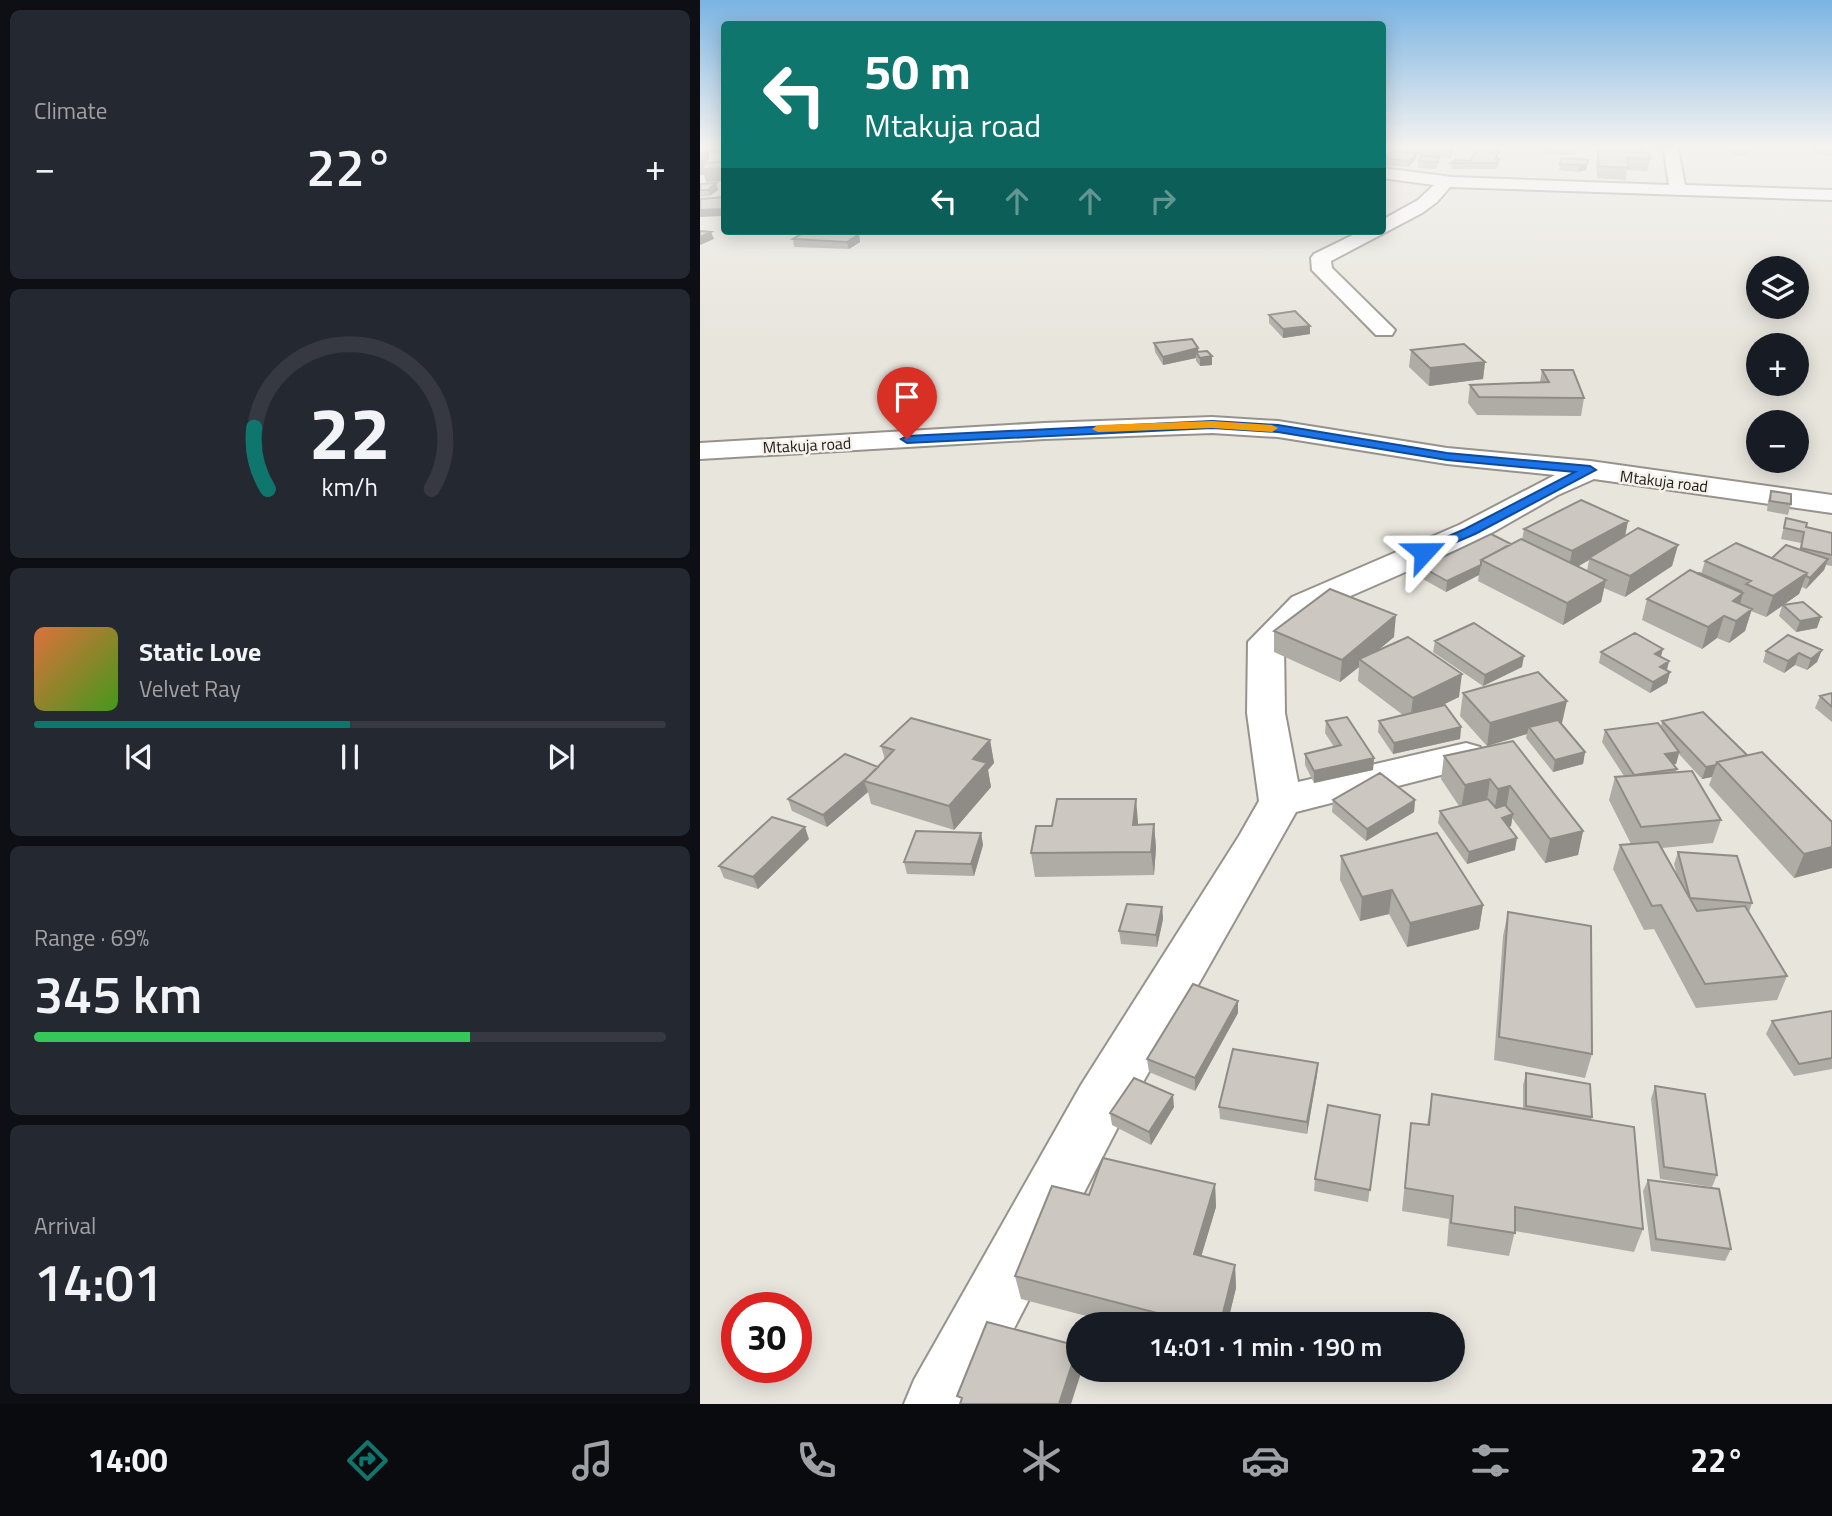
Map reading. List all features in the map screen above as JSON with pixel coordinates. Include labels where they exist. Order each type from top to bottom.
[{"type":"street","points":[[1386,225],[1411,211]]},
{"type":"street","points":[[1366,235],[1337,248],[1321,258],[1320,262],[1328,276],[1384,330]]},
{"type":"street","name":"Mtakuja road","points":[[700,451],[1044,431],[1212,425],[1278,429],[1447,456],[1590,470],[1832,504]]},
{"type":"street","points":[[938,1404],[1101,1103],[1280,801],[1266,713],[1266,642],[1304,604],[1470,532],[1548,489],[1590,470]]},
{"type":"street","points":[[1280,801],[1466,756]]},
{"type":"building","points":[[700,231],[711,232],[700,237]]},
{"type":"building","points":[[800,235],[858,235],[847,242],[793,239]]},
{"type":"building","points":[[1295,311],[1310,326],[1283,329],[1269,315]]},
{"type":"building","points":[[1192,339],[1198,348],[1163,357],[1154,343]]},
{"type":"building","points":[[1464,344],[1485,362],[1430,368],[1411,350]]},
{"type":"building","points":[[1207,351],[1212,356],[1200,358],[1196,352]]},
{"type":"building","points":[[1542,370],[1573,370],[1584,398],[1479,397],[1470,385],[1549,382]]},
{"type":"building","points":[[1771,491],[1791,494],[1791,504],[1770,501]]},
{"type":"building","points":[[1581,500],[1628,521],[1572,551],[1524,529]]},
{"type":"building","points":[[1786,518],[1807,523],[1806,527],[1832,533],[1832,555],[1801,548],[1804,532],[1784,528]]},
{"type":"building","points":[[1638,528],[1678,545],[1630,576],[1589,558]]},
{"type":"building","points":[[1491,534],[1511,544],[1481,560],[1481,565],[1447,581],[1422,567]]},
{"type":"building","points":[[1521,539],[1606,580],[1567,603],[1481,560]]},
{"type":"building","points":[[1736,543],[1807,573],[1773,596],[1746,584],[1751,581],[1705,561]]},
{"type":"building","points":[[1786,545],[1828,559],[1810,578],[1806,576],[1807,573],[1772,558]]},
{"type":"building","points":[[1690,570],[1743,593],[1733,601],[1752,609],[1736,621],[1724,616],[1708,627],[1647,599]]},
{"type":"building","points":[[1699,573],[1741,591],[1698,574]]},
{"type":"building","points":[[1330,589],[1396,615],[1342,660],[1274,631]]},
{"type":"building","points":[[1803,602],[1821,617],[1800,621],[1783,605]]},
{"type":"building","points":[[1474,623],[1524,656],[1485,675],[1435,641]]},
{"type":"building","points":[[1635,633],[1663,649],[1655,654],[1669,661],[1660,667],[1670,672],[1653,682],[1601,652]]},
{"type":"building","points":[[1788,635],[1822,650],[1811,659],[1799,653],[1788,661],[1766,651]]},
{"type":"building","points":[[1408,637],[1462,674],[1413,698],[1359,659]]},
{"type":"building","points":[[1538,672],[1567,701],[1490,723],[1463,693]]},
{"type":"building","points":[[1832,693],[1832,707],[1820,696]]},
{"type":"building","points":[[1445,705],[1461,727],[1394,743],[1379,721]]},
{"type":"building","points":[[1703,712],[1747,755],[1706,767],[1662,721]]},
{"type":"building","points":[[1347,717],[1374,758],[1314,771],[1305,754],[1341,745],[1326,721]]},
{"type":"building","points":[[911,718],[990,740],[973,759],[987,763],[949,806],[864,781],[894,750],[881,746]]},
{"type":"building","points":[[1558,720],[1585,752],[1555,760],[1529,727]]},
{"type":"building","points":[[1658,723],[1679,752],[1665,754],[1677,769],[1634,775],[1605,730]]},
{"type":"building","points":[[1513,741],[1583,831],[1550,839],[1510,786],[1498,789],[1490,779],[1465,785],[1444,756]]},
{"type":"building","points":[[1762,752],[1832,822],[1832,847],[1804,854],[1717,762]]},
{"type":"building","points":[[845,754],[878,767],[823,815],[788,799]]},
{"type":"building","points":[[1692,771],[1721,820],[1641,827],[1615,777]]},
{"type":"building","points":[[1380,773],[1415,800],[1367,829],[1333,800]]},
{"type":"building","points":[[1057,799],[1136,799],[1133,825],[1154,824],[1151,852],[1031,853],[1036,826],[1052,826]]},
{"type":"building","points":[[1488,799],[1496,808],[1505,805],[1513,814],[1502,818],[1517,838],[1469,852],[1440,811]]},
{"type":"building","points":[[772,817],[805,827],[753,877],[719,866]]},
{"type":"building","points":[[916,831],[981,833],[971,864],[904,862]]},
{"type":"building","points":[[1437,833],[1483,905],[1410,923],[1392,890],[1362,897],[1341,856]]},
{"type":"building","points":[[1658,842],[1697,911],[1745,906],[1787,976],[1705,984],[1661,905],[1652,906],[1620,845]]},
{"type":"building","points":[[1678,852],[1737,856],[1752,903],[1690,898]]},
{"type":"building","points":[[1127,904],[1162,907],[1156,935],[1119,931]]},
{"type":"building","points":[[1508,912],[1591,926],[1592,1054],[1499,1037]]},
{"type":"building","points":[[1193,984],[1238,1001],[1195,1078],[1147,1059]]},
{"type":"building","points":[[1832,1011],[1832,1058],[1799,1064],[1772,1021]]},
{"type":"building","points":[[1233,1049],[1318,1063],[1307,1122],[1219,1107]]},
{"type":"building","points":[[1526,1073],[1590,1084],[1592,1117],[1526,1106]]},
{"type":"building","points":[[1134,1078],[1173,1095],[1149,1132],[1110,1113]]},
{"type":"building","points":[[1655,1086],[1705,1094],[1717,1175],[1664,1167]]},
{"type":"building","points":[[1432,1094],[1634,1127],[1643,1229],[1515,1207],[1515,1233],[1451,1223],[1453,1196],[1405,1188],[1411,1123],[1429,1125]]},
{"type":"building","points":[[1328,1105],[1380,1115],[1370,1190],[1315,1179]]},
{"type":"building","points":[[1103,1158],[1215,1184],[1194,1254],[1235,1265],[1223,1312],[1153,1312],[1015,1276],[1052,1186],[1089,1195]]},
{"type":"building","points":[[1648,1180],[1719,1189],[1731,1249],[1656,1239]]},
{"type":"building","points":[[987,1322],[1066,1343],[1066,1382],[1059,1404],[960,1404],[962,1398],[957,1396]]},
{"type":"slow traffic","points":[[1098,429],[1212,425],[1272,428]]},
{"type":"route","points":[[907,439],[1212,425],[1278,429],[1447,456],[1590,470],[1548,489],[1470,532],[1424,552]]}]
